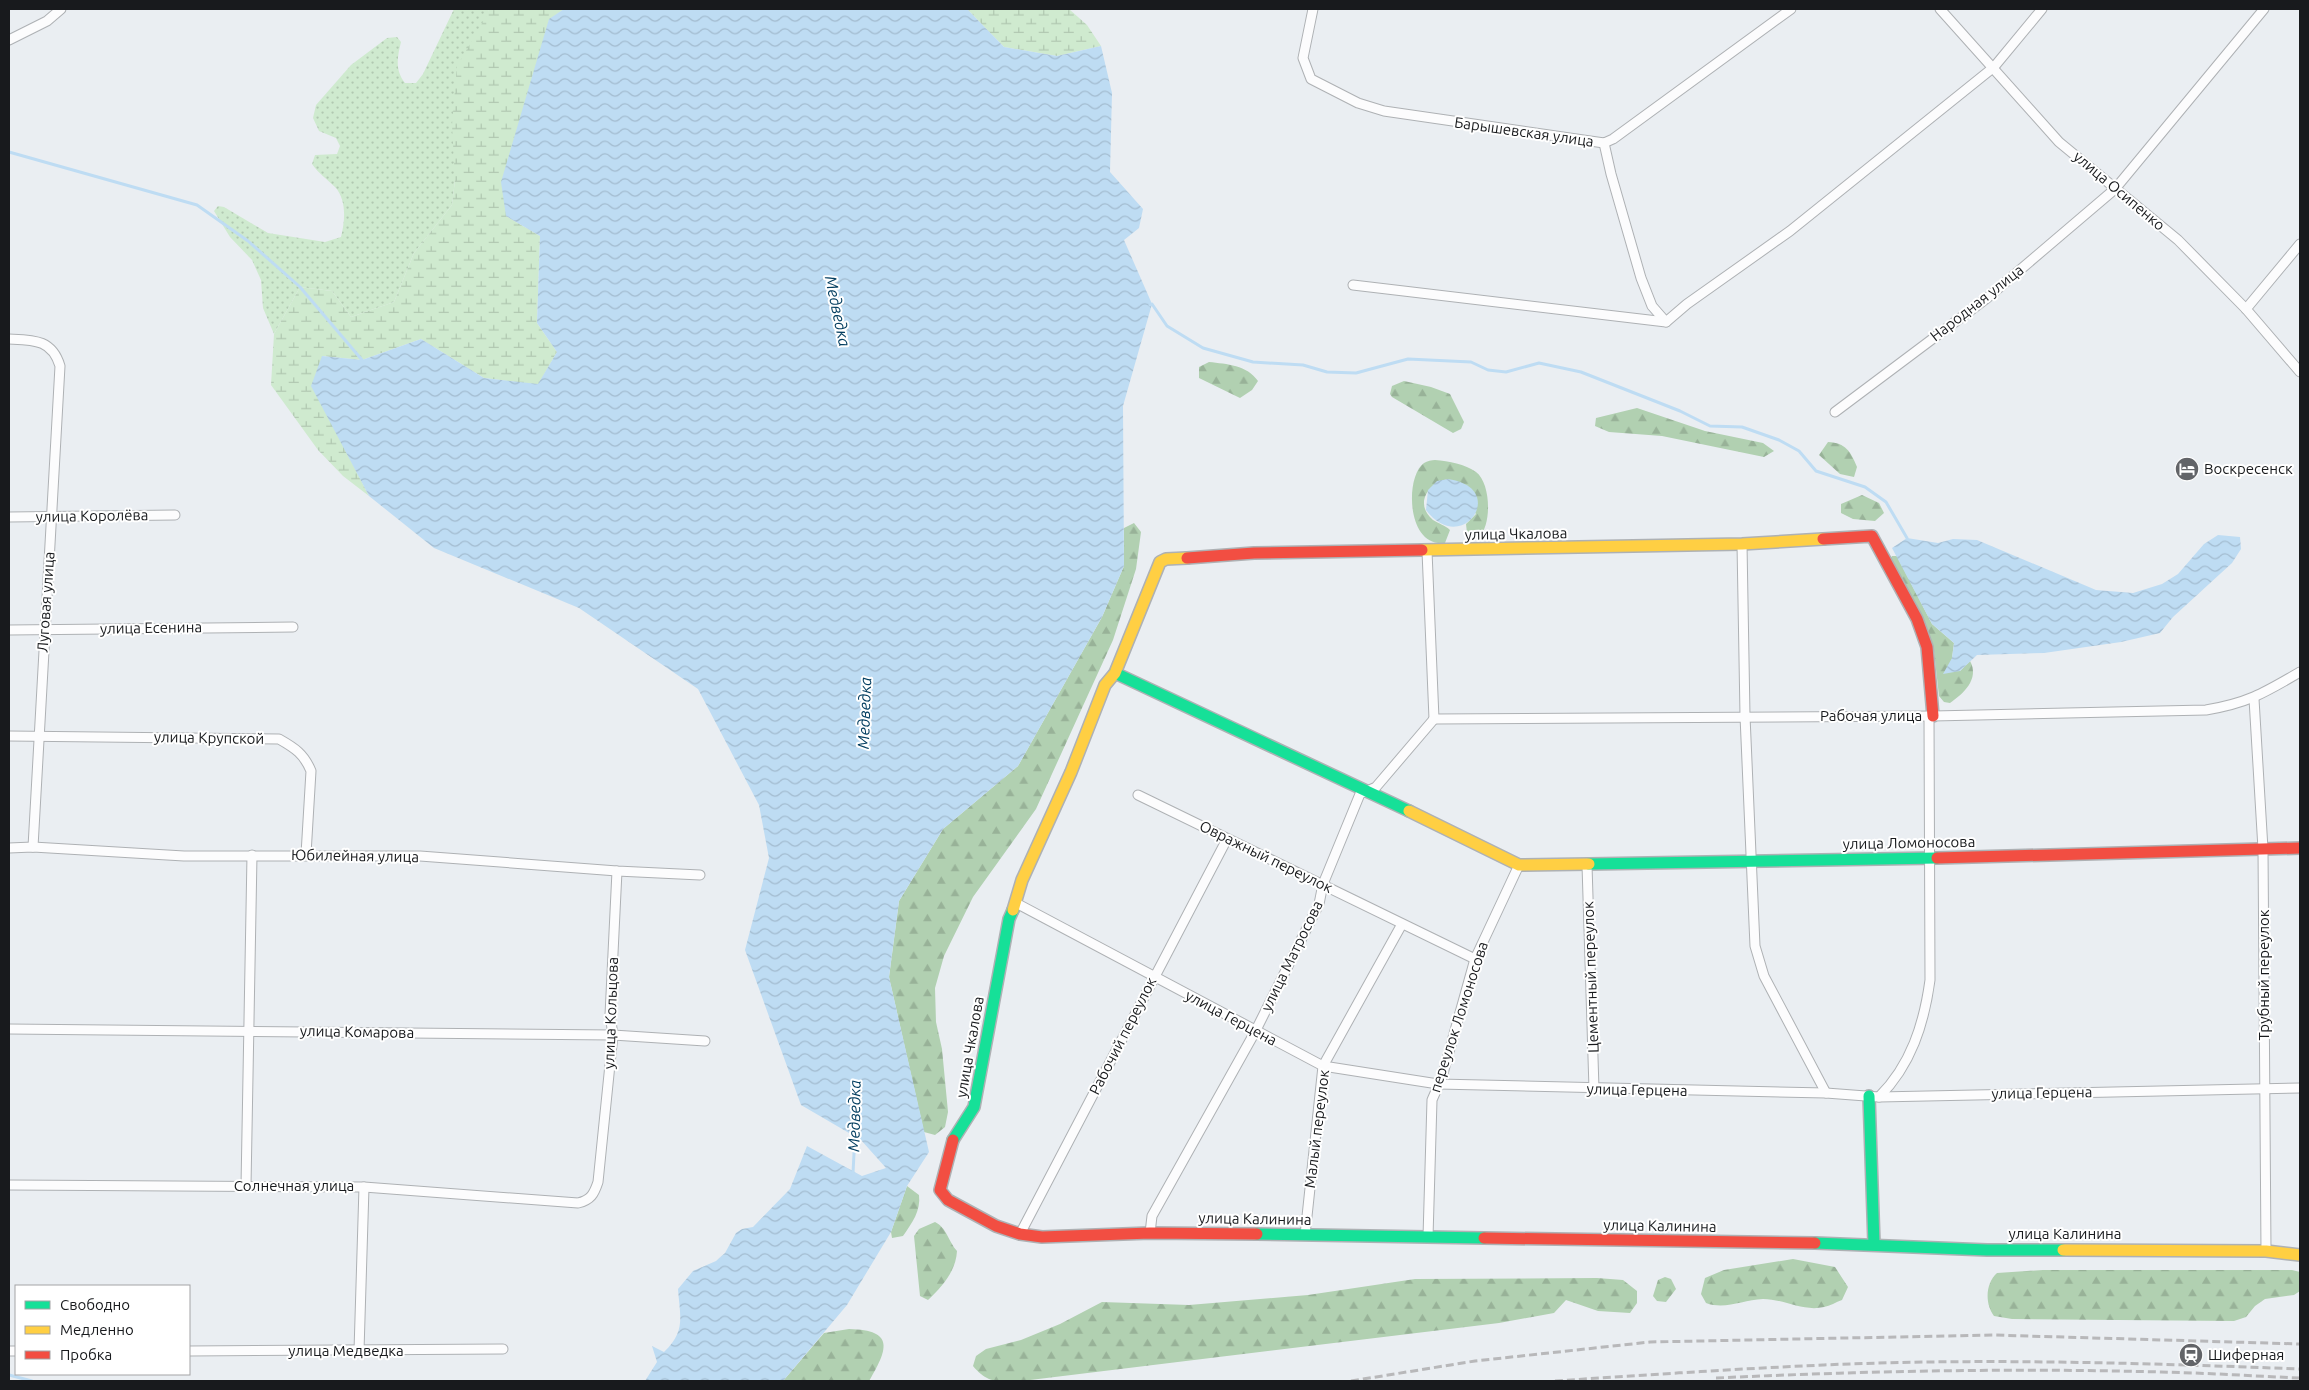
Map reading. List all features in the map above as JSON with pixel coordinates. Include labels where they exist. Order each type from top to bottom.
[{"type":"street","points":[[9,40],[47,21],[61,9]]},
{"type":"street","name":"Барышевская улица","points":[[1313,9],[1303,58],[1311,79],[1358,103],[1384,111],[1604,143],[1613,139],[1791,9]]},
{"type":"street","name":"улица Осипенко","points":[[1940,9],[1994,67],[2059,142],[2178,240],[2246,309],[2300,372]]},
{"type":"street","points":[[1353,285],[1666,322],[1687,304],[1790,231],[1994,67],[2042,9]]},
{"type":"street","name":"Народная улица","points":[[1835,412],[1987,298],[2115,189],[2264,9]]},
{"type":"street","points":[[1604,143],[1641,278],[1652,306],[1666,322]]},
{"type":"street","points":[[2246,309],[2300,244]]},
{"type":"street","name":"Луговая улица","points":[[9,339],[43,343],[53,350],[58,357],[60,366],[33,847]]},
{"type":"street","name":"улица Королёва","points":[[9,517],[174,515]]},
{"type":"street","name":"улица Чкалова","points":[[940,1190],[951,1144],[974,1107],[1009,919],[1016,903],[1022,880],[1071,772],[1105,685],[1115,673],[1160,562],[1166,559],[1254,553],[1742,544],[1872,536],[1917,619],[1927,647],[1931,716]]},
{"type":"street","points":[[1742,544],[1750,860],[1758,960],[1826,1093]]},
{"type":"street","points":[[1427,551],[1434,719]]},
{"type":"street","name":"улица Есенина","points":[[9,630],[293,626]]},
{"type":"street","name":"Рабочая улица","points":[[1434,719],[1931,716],[2206,710],[2235,705],[2254,699],[2300,672]]},
{"type":"street","points":[[1115,673],[1368,791],[1519,865]]},
{"type":"street","name":"Трубный переулок","points":[[2254,699],[2264,849],[2266,1251]]},
{"type":"street","points":[[1874,1244],[1874,1097],[1892,1084],[1909,1056],[1926,1006],[1930,980],[1928,858],[1931,716]]},
{"type":"street","name":"улица Матросова","points":[[1150,1233],[1152,1216],[1255,1032],[1319,904],[1323,884],[1360,794],[1376,787],[1434,719]]},
{"type":"street","name":"улица Крупской","points":[[9,736],[279,739],[297,749],[305,758],[311,771],[306,854]]},
{"type":"street","name":"Овражный переулок","points":[[1138,795],[1475,959]]},
{"type":"street","name":"Рабочий переулок","points":[[1020,1234],[1227,839]]},
{"type":"street","name":"Юбилейная улица","points":[[9,848],[33,847],[184,856],[306,854],[420,856],[617,871],[700,875]]},
{"type":"street","name":"улица Ломоносова","points":[[1519,865],[1928,858],[2300,848]]},
{"type":"street","points":[[246,1186],[252,855]]},
{"type":"street","name":"переулок Ломоносова","points":[[1428,1237],[1432,1100],[1475,959],[1519,865]]},
{"type":"street","name":"Цементный переулок","points":[[1587,865],[1594,1089]]},
{"type":"street","name":"улица Кольцова","points":[[578,1203],[587,1201],[594,1194],[598,1182],[613,1035],[610,1015],[617,871]]},
{"type":"street","name":"улица Герцена","points":[[1016,903],[1255,1032],[1323,1066],[1438,1084],[1826,1093],[1874,1097],[2300,1088]]},
{"type":"street","name":"Малый переулок","points":[[1305,1235],[1323,1066],[1402,924]]},
{"type":"street","name":"улица Комарова","points":[[9,1029],[613,1035],[705,1041]]},
{"type":"street","name":"Солнечная улица","points":[[9,1185],[364,1187],[578,1203]]},
{"type":"street","points":[[359,1351],[364,1187]]},
{"type":"street","name":"улица Калинина","points":[[940,1190],[948,1200],[996,1226],[1020,1234],[1042,1237],[1150,1233],[1305,1235],[1874,1244],[1987,1250],[2174,1249],[2266,1251],[2300,1255]]},
{"type":"street","name":"улица Медведка","points":[[190,1351],[503,1350]]},
{"type":"green space","points":[[454,9],[489,9],[455,180],[452,205],[414,253],[394,302],[351,317],[332,291],[300,287],[274,334],[263,308],[261,280],[252,260],[230,237],[214,211],[218,206],[224,207],[268,233],[325,242],[341,237],[344,218],[342,198],[335,187],[312,164],[315,155],[337,154],[340,146],[336,138],[319,131],[313,118],[316,105],[351,65],[387,38],[397,37],[401,42],[398,69],[405,83],[416,83],[423,74]]},
{"type":"green space","points":[[489,9],[564,9],[549,20],[506,216],[540,236],[537,323],[557,352],[538,385],[484,378],[421,339],[362,360],[322,356],[345,449],[369,496],[343,476],[318,450],[271,385],[274,334],[300,287],[332,291],[351,317],[394,302],[414,253],[452,205],[455,180],[452,125],[457,66]]},
{"type":"green space","points":[[967,9],[1069,9],[1087,25],[1101,46],[1057,56],[1004,47]]},
{"type":"green space","points":[[1209,362],[1242,368],[1258,381],[1252,390],[1240,398],[1199,378],[1199,367]]},
{"type":"green space","points":[[1404,381],[1431,387],[1450,394],[1464,422],[1461,429],[1453,433],[1392,397],[1390,394],[1392,386]]},
{"type":"green space","points":[[1637,408],[1705,431],[1763,443],[1774,451],[1764,457],[1662,436],[1609,432],[1595,426],[1596,418]]},
{"type":"green space","points":[[1828,442],[1839,444],[1847,449],[1857,467],[1854,477],[1840,474],[1819,455]]},
{"type":"green space","points":[[1435,460],[1462,465],[1472,469],[1481,477],[1487,494],[1488,514],[1483,531],[1479,537],[1467,533],[1466,524],[1476,514],[1448,479],[1441,481],[1429,490],[1424,501],[1427,514],[1450,530],[1445,543],[1432,542],[1423,534],[1416,523],[1412,495],[1414,482],[1418,470],[1424,463]]},
{"type":"green space","points":[[1862,495],[1879,503],[1884,513],[1875,521],[1853,519],[1841,513],[1841,504]]},
{"type":"green space","points":[[1134,523],[1141,532],[1136,569],[1113,640],[1036,809],[973,897],[944,956],[935,988],[936,1022],[942,1049],[948,1112],[945,1127],[935,1135],[924,1132],[889,977],[899,901],[943,829],[1018,766],[1102,617],[1124,566],[1124,528]]},
{"type":"green space","points":[[1892,556],[1897,556],[1932,624],[1954,643],[1952,658],[1960,671],[1970,661],[1973,668],[1969,685],[1965,691],[1950,703],[1944,702],[1939,696],[1934,651],[1928,632],[1889,561]]},
{"type":"green space","points":[[907,1186],[919,1195],[919,1206],[913,1222],[903,1236],[892,1238],[891,1232]]},
{"type":"green space","points":[[935,1222],[945,1231],[957,1251],[951,1272],[928,1300],[920,1296],[914,1236],[919,1229]]},
{"type":"green space","points":[[1793,1259],[1835,1267],[1848,1287],[1842,1300],[1816,1308],[1801,1307],[1763,1299],[1727,1305],[1713,1305],[1706,1303],[1701,1294],[1705,1278],[1724,1270]]},
{"type":"green space","points":[[2043,1270],[2292,1270],[2300,1272],[2300,1291],[2294,1295],[2265,1299],[2255,1306],[2246,1317],[2234,1321],[2012,1319],[1994,1316],[1989,1306],[1988,1288],[1997,1273]]},
{"type":"green space","points":[[1665,1277],[1671,1279],[1676,1289],[1666,1302],[1657,1301],[1653,1296],[1658,1280]]},
{"type":"green space","points":[[1597,1278],[1623,1280],[1637,1291],[1637,1303],[1630,1313],[1598,1311],[1566,1300],[1554,1313],[1499,1323],[1022,1381],[995,1381],[984,1376],[973,1366],[976,1356],[986,1349],[1021,1340],[1060,1324],[1102,1302],[1189,1305],[1308,1295],[1415,1279]]},
{"type":"green space","points":[[849,1329],[864,1330],[874,1333],[881,1338],[883,1351],[869,1381],[783,1381],[824,1333]]},
{"type":"water","points":[[564,9],[967,9],[1004,47],[1057,56],[1101,46],[1112,93],[1110,172],[1143,209],[1139,228],[1124,240],[1152,304],[1123,406],[1124,566],[1102,617],[1018,766],[943,829],[899,901],[889,977],[929,1152],[907,1186],[891,1232],[847,1305],[783,1381],[645,1381],[657,1362],[652,1346],[664,1352],[679,1330],[678,1289],[693,1271],[716,1261],[725,1253],[736,1233],[742,1229],[753,1227],[790,1189],[807,1146],[862,1176],[886,1168],[861,1140],[801,1105],[745,950],[769,858],[759,805],[698,689],[579,608],[434,548],[369,496],[311,386],[322,356],[362,360],[421,339],[484,378],[538,384],[557,352],[537,323],[540,236],[506,216],[501,182],[549,19]]},
{"type":"water","points":[[1448,479],[1466,485],[1476,494],[1478,505],[1474,516],[1465,524],[1453,527],[1440,523],[1426,510],[1428,490],[1437,481]]},
{"type":"water","points":[[2218,535],[2240,537],[2241,549],[2232,563],[2173,617],[2160,633],[2121,642],[2044,653],[1977,655],[1960,671],[1943,674],[1952,658],[1954,643],[1932,624],[1892,548],[1907,538],[1938,543],[1953,539],[1977,540],[2096,590],[2133,593],[2162,584],[2178,574],[2204,544]]},
{"type":"waterway","points":[[9,152],[197,205],[248,241],[300,287],[362,360]]},
{"type":"waterway","points":[[1150,305],[1152,304],[1167,326],[1203,348],[1253,362],[1303,365],[1327,372],[1356,373],[1408,359],[1471,362],[1488,370],[1506,372],[1539,363],[1581,372],[1680,411],[1710,426],[1742,427],[1779,440],[1799,451],[1816,471],[1865,487],[1886,502],[1907,538]]},
{"type":"waterway","name":"Медведка","points":[[853,1173],[855,1134]]},
{"type":"waterway","points":[[9,1375],[32,1381]]},
{"type":"railway","points":[[1351,1381],[1475,1361],[1650,1342],[1993,1335],[2300,1344]]},
{"type":"railway","points":[[1555,1381],[1790,1367],[1942,1362],[2122,1363],[2300,1369]]},
{"type":"railway","points":[[1716,1378],[1994,1370],[2178,1372],[2300,1378]]},
{"type":"traffic: fast","points":[[1115,673],[1409,811]]},
{"type":"traffic: fast","points":[[1589,864],[1937,858]]},
{"type":"traffic: fast","points":[[953,1140],[974,1107],[1009,919],[1013,910]]},
{"type":"traffic: fast","points":[[1869,1096],[1874,1244]]},
{"type":"traffic: fast","points":[[1257,1234],[1484,1238]]},
{"type":"traffic: fast","points":[[1815,1243],[1987,1250],[2063,1250]]},
{"type":"traffic: slow","points":[[1422,550],[1742,544],[1823,539]]},
{"type":"traffic: slow","points":[[1013,910],[1022,880],[1071,772],[1105,685],[1115,673],[1160,562],[1166,559],[1187,558]]},
{"type":"traffic: slow","points":[[1409,811],[1519,865],[1589,864]]},
{"type":"traffic: slow","points":[[2063,1250],[2266,1251],[2300,1255]]},
{"type":"traffic: jam","points":[[1823,539],[1872,536],[1917,619],[1927,647],[1933,716]]},
{"type":"traffic: jam","points":[[1187,558],[1254,553],[1422,550]]},
{"type":"traffic: jam","points":[[1937,858],[2300,848]]},
{"type":"traffic: jam","points":[[953,1140],[940,1190],[948,1200],[996,1226],[1020,1234],[1042,1237],[1150,1233],[1257,1234]]},
{"type":"traffic: jam","points":[[1484,1238],[1815,1243]]},
{"type":"place","name":"Воскресенск","points":[[2187,469]]},
{"type":"place","name":"Шиферная","points":[[2191,1355]]}]
